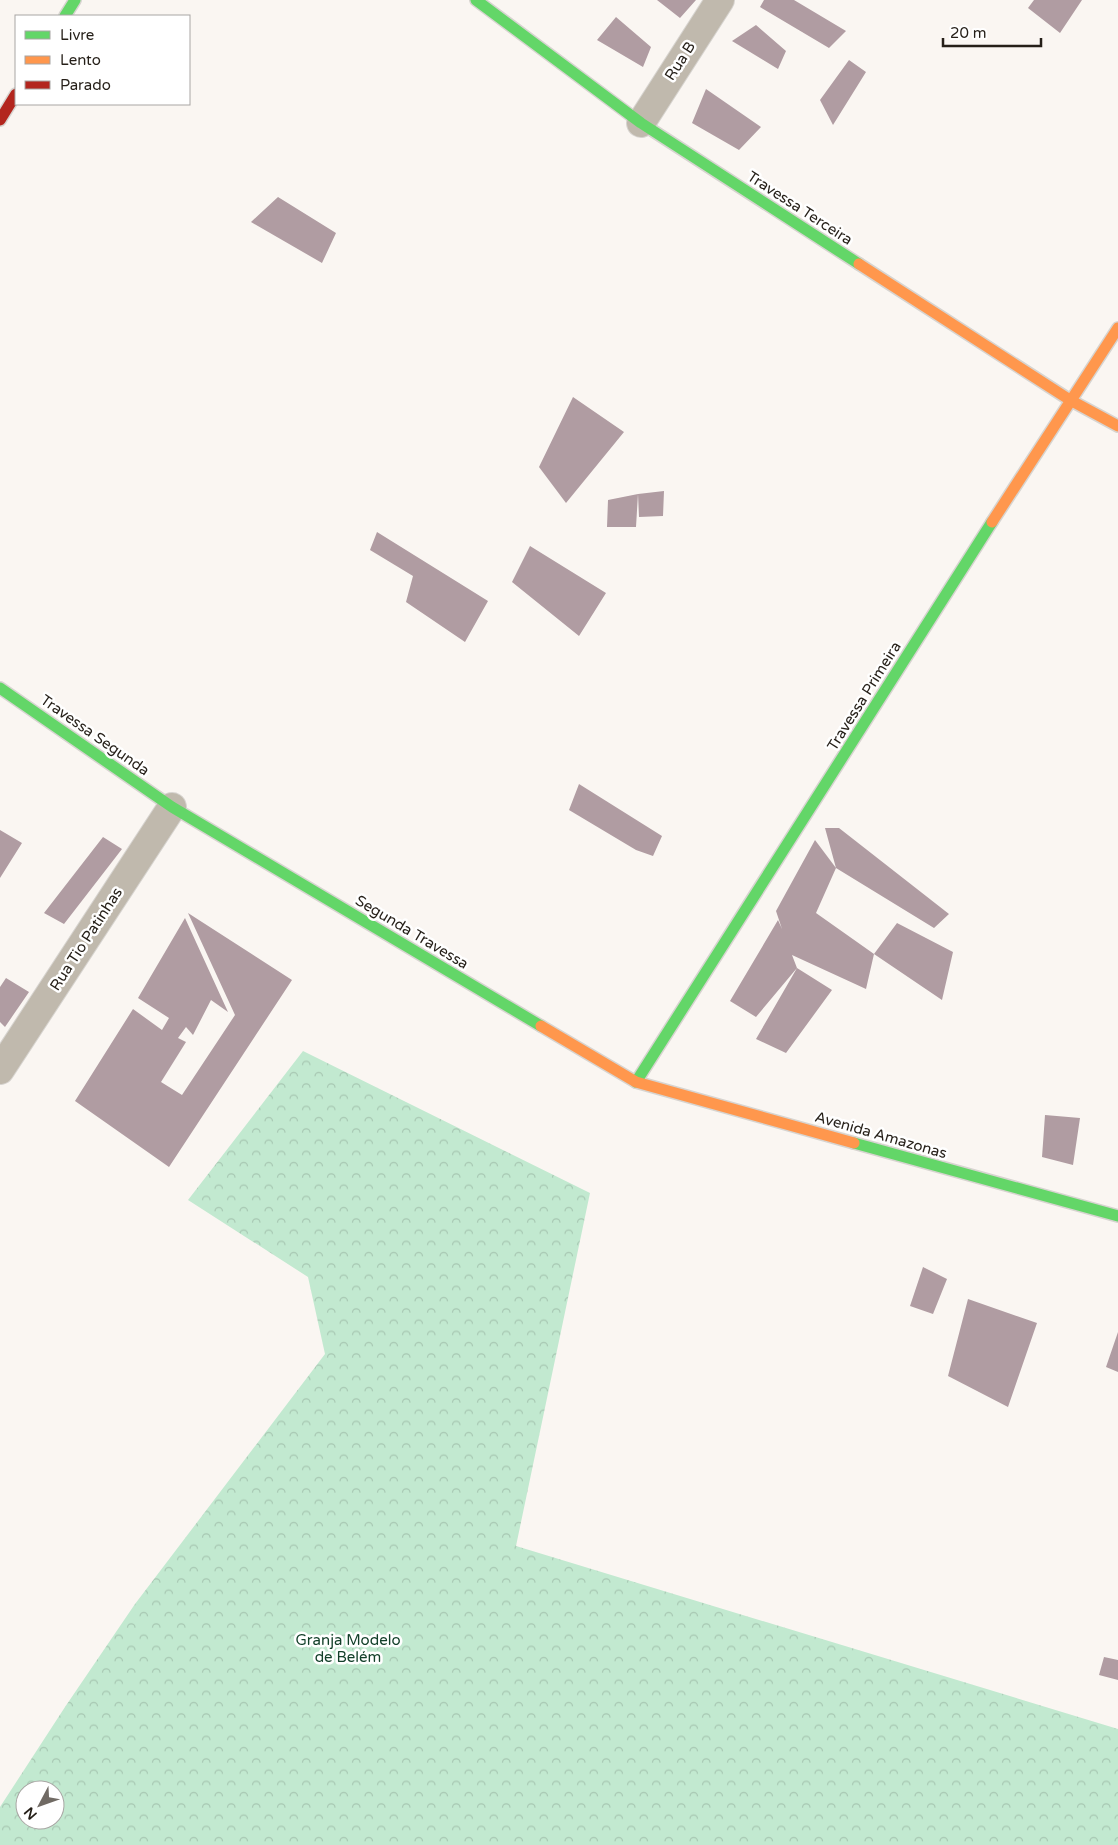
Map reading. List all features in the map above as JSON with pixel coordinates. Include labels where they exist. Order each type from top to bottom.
[{"type":"street","points":[[66,15],[75,0]]},
{"type":"street","name":"Travessa Terceira","points":[[476,0],[503,7],[641,123],[1070,400],[1118,426]]},
{"type":"street","name":"Rua B","points":[[641,123],[720,0]]},
{"type":"street","points":[[0,120],[15,96]]},
{"type":"street","name":"Travessa Primeira","points":[[636,1082],[1070,400],[1118,328]]},
{"type":"street","name":"Travessa Segunda","points":[[0,688],[172,807]]},
{"type":"street","name":"Segunda Travessa","points":[[172,807],[636,1082]]},
{"type":"street","name":"Rua Tio Patinhas","points":[[0,1070],[172,807]]},
{"type":"street","name":"Avenida Amazonas","points":[[636,1082],[1118,1216]]},
{"type":"green space","name":"Granja Modelo de Belém","points":[[303,1051],[590,1193],[516,1546],[1118,1729],[1118,1845],[0,1845],[0,1807],[15,1784],[15,1830],[65,1830],[65,1780],[18,1780],[135,1604],[325,1354],[308,1277],[188,1200]]},
{"type":"building","points":[[657,0],[696,0],[680,18]]},
{"type":"building","points":[[764,0],[794,0],[846,31],[829,48],[760,7]]},
{"type":"building","points":[[1034,0],[1082,0],[1060,33],[1028,8]]},
{"type":"building","points":[[616,17],[651,47],[643,67],[597,40]]},
{"type":"building","points":[[756,25],[786,51],[778,69],[732,41]]},
{"type":"building","points":[[849,60],[866,72],[833,125],[820,100]]},
{"type":"building","points":[[706,89],[761,127],[739,150],[692,123]]},
{"type":"building","points":[[278,197],[336,233],[322,263],[251,222]]},
{"type":"building","points":[[573,397],[624,432],[566,503],[539,467]]},
{"type":"building","points":[[664,491],[663,516],[639,517],[638,494]]},
{"type":"building","points":[[638,494],[636,527],[607,527],[608,500]]},
{"type":"building","points":[[377,532],[488,601],[465,642],[406,602],[413,576],[370,550]]},
{"type":"building","points":[[530,546],[606,593],[579,636],[512,582]]},
{"type":"building","points":[[579,784],[662,836],[653,856],[636,850],[569,810]]},
{"type":"building","points":[[825,828],[839,828],[949,914],[934,928],[836,868]]},
{"type":"building","points":[[0,830],[22,843],[0,878]]},
{"type":"building","points":[[103,837],[122,849],[64,924],[44,913]]},
{"type":"building","points":[[815,840],[836,868],[816,913],[874,954],[866,989],[792,955],[797,968],[756,1017],[730,1001],[778,920],[782,929],[776,911]]},
{"type":"building","points":[[188,913],[292,980],[169,1167],[75,1101],[133,1009],[162,1030],[169,1018],[138,998],[185,918],[228,1012],[211,1000],[193,1035],[186,1027],[178,1038],[186,1042],[161,1082],[182,1095],[235,1015]]},
{"type":"building","points":[[897,923],[953,952],[942,1000],[874,954]]},
{"type":"building","points":[[797,968],[832,990],[786,1053],[756,1039]]},
{"type":"building","points":[[6,978],[29,992],[5,1027],[0,1022],[0,987]]},
{"type":"building","points":[[1045,1115],[1080,1118],[1073,1165],[1042,1157]]},
{"type":"building","points":[[923,1267],[947,1279],[933,1314],[910,1306]]},
{"type":"building","points":[[968,1299],[1037,1323],[1008,1407],[948,1376]]},
{"type":"building","points":[[1118,1332],[1118,1372],[1106,1367]]},
{"type":"building","points":[[1104,1657],[1118,1660],[1118,1680],[1099,1675]]},
{"type":"traffic: fast","points":[[66,15],[75,0]]},
{"type":"traffic: fast","points":[[476,0],[641,123],[859,264]]},
{"type":"traffic: fast","points":[[636,1082],[992,522]]},
{"type":"traffic: fast","points":[[0,688],[172,807],[541,1026]]},
{"type":"traffic: fast","points":[[854,1143],[1118,1216]]},
{"type":"traffic: slow","points":[[859,264],[1070,400],[1118,426]]},
{"type":"traffic: slow","points":[[992,522],[1118,328]]},
{"type":"traffic: slow","points":[[541,1026],[636,1082],[854,1143]]},
{"type":"traffic: jam","points":[[0,120],[15,96]]}]
